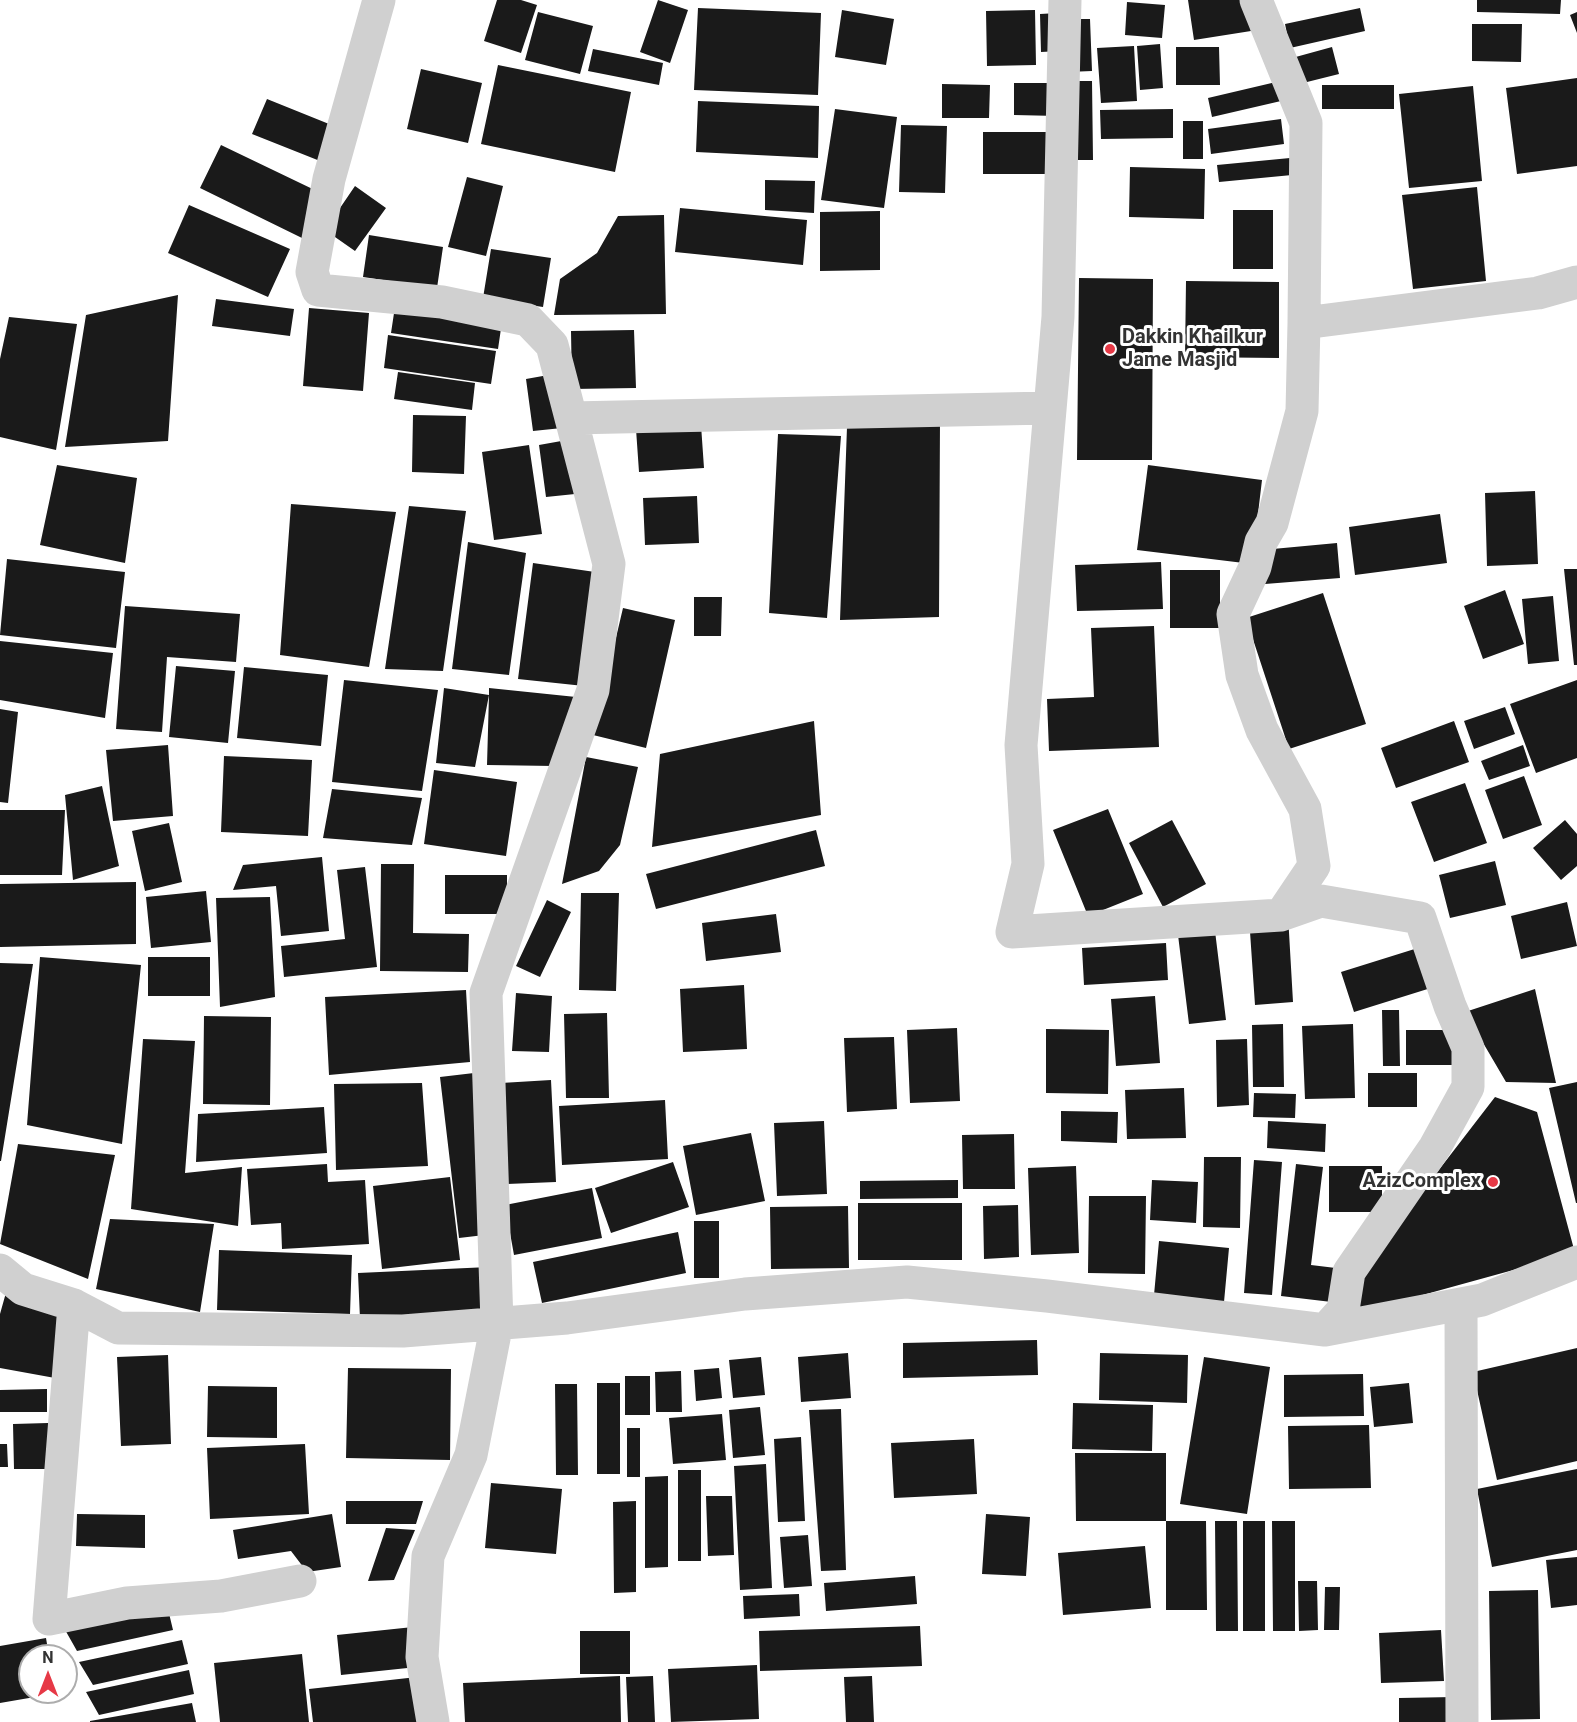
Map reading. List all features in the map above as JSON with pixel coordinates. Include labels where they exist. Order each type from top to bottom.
[{"type":"street","points":[[379,0],[329,179],[312,272],[318,290],[442,302],[528,320],[552,345],[609,564],[593,690],[486,993],[497,1323],[471,1455],[428,1556],[422,1657],[433,1722]]},
{"type":"street","points":[[1065,0],[1058,317],[1021,745],[1028,864],[1012,932],[1281,915],[1321,901],[1420,918],[1468,1048],[1468,1087],[1435,1147],[1349,1272],[1343,1310],[1325,1330]]},
{"type":"street","points":[[1256,0],[1306,123],[1302,411],[1272,523],[1261,542],[1255,567],[1233,614],[1242,675],[1262,730],[1305,809],[1314,866],[1281,915]]},
{"type":"street","points":[[1304,323],[1538,293],[1577,282]]},
{"type":"street","points":[[571,418],[1049,408]]},
{"type":"street","points":[[0,1270],[23,1289],[74,1305],[118,1328],[402,1331],[567,1318],[745,1294],[907,1282],[1047,1296],[1325,1330],[1482,1300],[1577,1262]]},
{"type":"street","points":[[1461,1304],[1461,1722]]},
{"type":"street","points":[[74,1305],[49,1619],[127,1603],[220,1596],[300,1581]]},
{"type":"building","points":[[497,0],[521,0],[537,5],[521,53],[484,41]]},
{"type":"building","points":[[658,0],[688,10],[670,63],[640,52]]},
{"type":"building","points":[[1188,0],[1246,0],[1251,31],[1194,40]]},
{"type":"building","points":[[1477,0],[1561,0],[1560,14],[1477,12]]},
{"type":"building","points":[[1127,2],[1165,5],[1162,38],[1125,35]]},
{"type":"building","points":[[698,8],[821,13],[818,95],[694,90]]},
{"type":"building","points":[[1360,8],[1365,31],[1290,48],[1285,24]]},
{"type":"building","points":[[842,10],[894,19],[886,65],[835,57]]},
{"type":"building","points":[[1035,10],[1036,65],[987,66],[986,11]]},
{"type":"building","points":[[538,12],[593,26],[580,74],[525,60]]},
{"type":"building","points":[[1577,12],[1577,33],[1570,15]]},
{"type":"building","points":[[1058,13],[1060,51],[1041,52],[1040,14]]},
{"type":"building","points":[[1066,19],[1090,19],[1092,71],[1068,72]]},
{"type":"building","points":[[1472,24],[1522,24],[1521,62],[1472,61]]},
{"type":"building","points":[[1160,44],[1163,88],[1140,90],[1137,46]]},
{"type":"building","points":[[1134,46],[1137,101],[1101,103],[1097,48]]},
{"type":"building","points":[[1176,47],[1219,47],[1220,85],[1176,85]]},
{"type":"building","points":[[1332,47],[1339,74],[1299,84],[1292,58]]},
{"type":"building","points":[[593,49],[663,63],[659,85],[588,71]]},
{"type":"building","points":[[498,65],[631,92],[615,172],[481,144]]},
{"type":"building","points":[[421,69],[482,83],[468,143],[407,129]]},
{"type":"building","points":[[1577,78],[1577,166],[1517,174],[1506,88]]},
{"type":"building","points":[[1068,81],[1092,81],[1093,160],[1069,160]]},
{"type":"building","points":[[1276,82],[1281,101],[1212,117],[1208,98]]},
{"type":"building","points":[[1014,83],[1059,83],[1058,116],[1014,115]]},
{"type":"building","points":[[942,84],[990,85],[989,118],[942,118]]},
{"type":"building","points":[[1322,85],[1394,85],[1394,109],[1322,109]]},
{"type":"building","points":[[1473,86],[1482,181],[1409,188],[1399,94]]},
{"type":"building","points":[[267,99],[334,126],[320,161],[252,134]]},
{"type":"building","points":[[698,101],[819,106],[818,158],[696,152]]},
{"type":"building","points":[[835,109],[897,117],[884,208],[821,200]]},
{"type":"building","points":[[1173,109],[1173,138],[1101,139],[1100,110]]},
{"type":"building","points":[[1281,119],[1284,144],[1211,154],[1208,129]]},
{"type":"building","points":[[1183,121],[1203,121],[1203,159],[1183,159]]},
{"type":"building","points":[[901,125],[947,126],[945,193],[899,192]]},
{"type":"building","points":[[983,132],[1054,132],[1054,174],[983,174]]},
{"type":"building","points":[[221,145],[323,194],[302,238],[200,188]]},
{"type":"building","points":[[1290,158],[1292,175],[1219,182],[1217,165]]},
{"type":"building","points":[[1130,167],[1205,169],[1204,219],[1129,217]]},
{"type":"building","points":[[467,177],[503,186],[486,256],[448,247]]},
{"type":"building","points":[[765,180],[815,181],[814,213],[765,210]]},
{"type":"building","points":[[355,186],[386,208],[355,251],[325,230]]},
{"type":"building","points":[[1477,187],[1486,281],[1413,289],[1402,195]]},
{"type":"building","points":[[189,205],[290,249],[268,297],[168,253]]},
{"type":"building","points":[[680,208],[807,220],[803,265],[675,252]]},
{"type":"building","points":[[1233,210],[1273,210],[1273,269],[1233,269]]},
{"type":"building","points":[[880,211],[880,270],[820,271],[820,212]]},
{"type":"building","points":[[664,215],[666,314],[554,315],[560,279],[597,253],[618,216]]},
{"type":"building","points":[[369,235],[443,247],[437,288],[363,277]]},
{"type":"building","points":[[491,249],[551,258],[543,307],[483,298]]},
{"type":"building","points":[[1079,278],[1153,279],[1152,460],[1077,460]]},
{"type":"building","points":[[1186,281],[1279,282],[1279,358],[1185,357]]},
{"type":"building","points":[[178,295],[168,441],[65,447],[86,315]]},
{"type":"building","points":[[216,299],[294,309],[290,336],[212,326]]},
{"type":"building","points":[[396,300],[503,315],[498,349],[391,333]]},
{"type":"building","points":[[309,308],[369,313],[363,391],[303,386]]},
{"type":"building","points":[[9,317],[77,324],[56,450],[0,437],[0,359]]},
{"type":"building","points":[[634,330],[636,388],[572,389],[571,331]]},
{"type":"building","points":[[388,335],[496,351],[491,384],[384,368]]},
{"type":"building","points":[[398,372],[475,383],[472,410],[394,399]]},
{"type":"building","points":[[554,374],[562,428],[533,431],[526,379]]},
{"type":"building","points":[[413,415],[466,416],[464,474],[412,472]]},
{"type":"building","points":[[940,419],[939,617],[840,620],[847,427]]},
{"type":"building","points":[[701,425],[704,468],[639,472],[636,429]]},
{"type":"building","points":[[778,434],[841,436],[827,618],[769,613]]},
{"type":"building","points":[[567,440],[575,494],[546,497],[539,445]]},
{"type":"building","points":[[529,445],[542,534],[494,540],[482,452]]},
{"type":"building","points":[[57,465],[137,478],[125,563],[40,545]]},
{"type":"building","points":[[1148,465],[1262,480],[1252,564],[1137,550]]},
{"type":"building","points":[[1535,491],[1538,564],[1487,566],[1485,493]]},
{"type":"building","points":[[697,496],[699,543],[645,545],[643,498]]},
{"type":"building","points":[[291,504],[396,512],[369,667],[280,655]]},
{"type":"building","points":[[409,506],[466,511],[443,671],[385,669]]},
{"type":"building","points":[[1440,514],[1447,563],[1355,575],[1349,527]]},
{"type":"building","points":[[468,542],[526,553],[509,675],[452,669]]},
{"type":"building","points":[[1337,543],[1340,578],[1265,584],[1262,550]]},
{"type":"building","points":[[7,559],[125,572],[116,648],[0,635]]},
{"type":"building","points":[[1161,562],[1163,609],[1077,611],[1075,565]]},
{"type":"building","points":[[533,563],[595,572],[584,686],[518,679]]},
{"type":"building","points":[[1564,569],[1577,569],[1577,665],[1574,665]]},
{"type":"building","points":[[1170,570],[1220,570],[1220,628],[1170,628]]},
{"type":"building","points":[[1505,590],[1524,644],[1483,659],[1464,606]]},
{"type":"building","points":[[1323,593],[1366,724],[1289,749],[1246,618]]},
{"type":"building","points":[[1553,596],[1559,661],[1528,664],[1522,599]]},
{"type":"building","points":[[694,597],[722,597],[721,636],[694,636]]},
{"type":"building","points":[[125,606],[240,614],[236,662],[167,657],[162,732],[116,729]]},
{"type":"building","points":[[623,608],[675,620],[646,748],[593,735]]},
{"type":"building","points":[[1154,626],[1159,747],[1049,751],[1047,699],[1094,697],[1091,628]]},
{"type":"building","points":[[0,641],[113,653],[105,718],[0,700]]},
{"type":"building","points":[[176,666],[235,671],[228,743],[169,737]]},
{"type":"building","points":[[244,667],[328,675],[321,746],[237,738]]},
{"type":"building","points":[[344,680],[438,690],[422,791],[332,782]]},
{"type":"building","points":[[1577,680],[1577,758],[1536,773],[1510,704]]},
{"type":"building","points":[[444,688],[489,695],[475,767],[436,763]]},
{"type":"building","points":[[489,688],[576,697],[554,766],[487,765]]},
{"type":"building","points":[[1505,707],[1515,734],[1474,749],[1464,721]]},
{"type":"building","points":[[0,709],[18,712],[8,803],[0,802]]},
{"type":"building","points":[[814,721],[821,815],[652,847],[660,754]]},
{"type":"building","points":[[1454,721],[1469,762],[1396,788],[1381,748]]},
{"type":"building","points":[[168,745],[173,816],[113,821],[106,750]]},
{"type":"building","points":[[1523,745],[1530,766],[1489,780],[1481,761]]},
{"type":"building","points":[[224,756],[312,760],[308,836],[221,832]]},
{"type":"building","points":[[586,757],[638,767],[620,845],[599,871],[562,884]]},
{"type":"building","points":[[434,770],[517,782],[506,856],[424,844]]},
{"type":"building","points":[[1524,776],[1542,825],[1503,839],[1485,790]]},
{"type":"building","points":[[1465,783],[1487,843],[1434,862],[1411,802]]},
{"type":"building","points":[[102,786],[119,866],[73,880],[65,795]]},
{"type":"building","points":[[332,789],[422,798],[412,845],[323,838]]},
{"type":"building","points":[[1108,809],[1143,894],[1088,916],[1053,830]]},
{"type":"building","points":[[0,810],[65,810],[62,875],[0,875]]},
{"type":"building","points":[[1172,820],[1206,884],[1163,907],[1129,843]]},
{"type":"building","points":[[1565,820],[1577,834],[1577,866],[1561,880],[1533,848]]},
{"type":"building","points":[[169,823],[182,882],[145,891],[132,831]]},
{"type":"building","points":[[816,830],[825,866],[656,909],[646,874]]},
{"type":"building","points":[[322,857],[329,931],[281,936],[276,886],[233,890],[243,865]]},
{"type":"building","points":[[1495,861],[1506,905],[1450,918],[1439,875]]},
{"type":"building","points":[[381,864],[414,864],[413,933],[469,934],[468,972],[380,971]]},
{"type":"building","points":[[365,867],[377,967],[284,977],[281,946],[345,939],[337,870]]},
{"type":"building","points":[[445,875],[507,875],[507,914],[445,914]]},
{"type":"building","points":[[136,882],[136,944],[0,947],[0,884]]},
{"type":"building","points":[[206,891],[211,942],[151,948],[146,897]]},
{"type":"building","points":[[581,893],[619,893],[616,991],[579,990]]},
{"type":"building","points":[[270,897],[275,997],[220,1007],[216,898]]},
{"type":"building","points":[[547,900],[571,912],[540,977],[516,966]]},
{"type":"building","points":[[1567,902],[1577,946],[1521,959],[1511,916]]},
{"type":"building","points":[[776,914],[781,952],[706,961],[702,923]]},
{"type":"building","points":[[1288,915],[1293,1002],[1255,1005],[1249,917]]},
{"type":"building","points":[[1215,931],[1226,1020],[1189,1024],[1178,935]]},
{"type":"building","points":[[1166,943],[1168,980],[1084,985],[1082,948]]},
{"type":"building","points":[[1421,947],[1434,987],[1354,1012],[1341,972]]},
{"type":"building","points":[[40,957],[141,965],[122,1144],[27,1125]]},
{"type":"building","points":[[148,957],[210,957],[210,996],[148,996]]},
{"type":"building","points":[[0,963],[33,964],[1,1161],[0,1161]]},
{"type":"building","points":[[744,985],[747,1049],[683,1052],[680,989]]},
{"type":"building","points":[[1535,989],[1556,1083],[1506,1082],[1465,1012]]},
{"type":"building","points":[[466,990],[470,1062],[329,1075],[325,997]]},
{"type":"building","points":[[516,993],[552,996],[549,1052],[512,1051]]},
{"type":"building","points":[[1155,996],[1160,1063],[1116,1066],[1111,999]]},
{"type":"building","points":[[1382,1010],[1399,1010],[1400,1066],[1383,1066]]},
{"type":"building","points":[[607,1013],[609,1098],[566,1098],[564,1014]]},
{"type":"building","points":[[204,1016],[271,1017],[270,1105],[203,1104]]},
{"type":"building","points":[[1283,1024],[1284,1087],[1253,1087],[1252,1025]]},
{"type":"building","points":[[1353,1024],[1355,1098],[1305,1099],[1302,1026]]},
{"type":"building","points":[[957,1028],[960,1101],[910,1103],[907,1030]]},
{"type":"building","points":[[1046,1029],[1109,1030],[1108,1094],[1046,1093]]},
{"type":"building","points":[[1406,1030],[1454,1030],[1454,1065],[1406,1065]]},
{"type":"building","points":[[894,1037],[897,1109],[847,1112],[844,1038]]},
{"type":"building","points":[[143,1039],[195,1041],[185,1173],[242,1167],[238,1226],[131,1209]]},
{"type":"building","points":[[1247,1039],[1249,1105],[1217,1107],[1216,1040]]},
{"type":"building","points":[[474,1073],[493,1234],[459,1238],[440,1077]]},
{"type":"building","points":[[1368,1073],[1417,1073],[1417,1107],[1368,1107]]},
{"type":"building","points":[[551,1080],[556,1182],[507,1184],[501,1083]]},
{"type":"building","points":[[1577,1082],[1577,1203],[1576,1203],[1549,1088]]},
{"type":"building","points":[[422,1083],[428,1166],[336,1170],[334,1084]]},
{"type":"building","points":[[1184,1088],[1186,1138],[1127,1139],[1125,1090]]},
{"type":"building","points":[[1254,1093],[1296,1094],[1295,1118],[1253,1117]]},
{"type":"building","name":"AzizComplex","points":[[1495,1097],[1537,1112],[1575,1253],[1350,1315],[1354,1280]]},
{"type":"building","points":[[665,1100],[668,1159],[562,1165],[559,1106]]},
{"type":"building","points":[[324,1107],[327,1153],[196,1162],[198,1114]]},
{"type":"building","points":[[1061,1111],[1118,1112],[1117,1143],[1061,1141]]},
{"type":"building","points":[[824,1121],[827,1194],[777,1196],[774,1123]]},
{"type":"building","points":[[1268,1121],[1326,1124],[1325,1152],[1267,1148]]},
{"type":"building","points":[[751,1133],[765,1201],[696,1215],[683,1146]]},
{"type":"building","points":[[1014,1134],[1015,1189],[963,1189],[962,1135]]},
{"type":"building","points":[[18,1144],[115,1155],[88,1279],[0,1244]]},
{"type":"building","points":[[1204,1157],[1241,1157],[1240,1228],[1203,1227]]},
{"type":"building","points":[[1254,1160],[1282,1162],[1272,1295],[1244,1293]]},
{"type":"building","points":[[673,1162],[689,1207],[611,1233],[595,1188]]},
{"type":"building","points":[[327,1164],[328,1182],[365,1180],[369,1244],[282,1249],[281,1223],[251,1225],[247,1169]]},
{"type":"building","points":[[1296,1164],[1323,1167],[1311,1265],[1344,1269],[1340,1303],[1281,1296]]},
{"type":"building","points":[[1076,1166],[1079,1253],[1031,1255],[1028,1168]]},
{"type":"building","points":[[1329,1166],[1382,1166],[1382,1212],[1329,1212]]},
{"type":"building","points":[[450,1177],[460,1260],[382,1269],[373,1186]]},
{"type":"building","points":[[958,1180],[958,1198],[860,1199],[860,1181]]},
{"type":"building","points":[[1152,1180],[1198,1182],[1196,1223],[1150,1220]]},
{"type":"building","points":[[592,1188],[602,1238],[514,1255],[505,1205]]},
{"type":"building","points":[[1089,1196],[1146,1196],[1145,1274],[1088,1273]]},
{"type":"building","points":[[858,1203],[962,1203],[962,1260],[858,1260]]},
{"type":"building","points":[[1018,1205],[1019,1257],[984,1259],[983,1206]]},
{"type":"building","points":[[848,1206],[849,1268],[771,1269],[770,1207]]},
{"type":"building","points":[[110,1219],[214,1224],[200,1312],[96,1289]]},
{"type":"building","points":[[694,1221],[719,1221],[719,1278],[694,1278]]},
{"type":"building","points":[[678,1232],[686,1273],[542,1303],[533,1262]]},
{"type":"building","points":[[1159,1241],[1229,1248],[1224,1302],[1154,1295]]},
{"type":"building","points":[[219,1250],[352,1255],[350,1314],[217,1310]]},
{"type":"building","points":[[489,1267],[488,1314],[360,1319],[358,1273]]},
{"type":"building","points":[[7,1289],[67,1316],[55,1378],[0,1368],[0,1314]]},
{"type":"building","points":[[1037,1340],[1038,1375],[903,1378],[903,1343]]},
{"type":"building","points":[[1577,1348],[1577,1461],[1497,1480],[1473,1372]]},
{"type":"building","points":[[848,1353],[851,1398],[801,1402],[798,1357]]},
{"type":"building","points":[[1100,1353],[1188,1355],[1187,1403],[1099,1400]]},
{"type":"building","points":[[168,1355],[171,1444],[121,1446],[117,1357]]},
{"type":"building","points":[[761,1357],[765,1395],[733,1398],[729,1360]]},
{"type":"building","points":[[1204,1357],[1270,1367],[1247,1514],[1180,1504]]},
{"type":"building","points":[[348,1368],[451,1369],[450,1460],[346,1458]]},
{"type":"building","points":[[719,1368],[722,1398],[696,1401],[694,1370]]},
{"type":"building","points":[[681,1371],[682,1412],[656,1412],[655,1372]]},
{"type":"building","points":[[1363,1374],[1364,1416],[1284,1417],[1284,1375]]},
{"type":"building","points":[[625,1376],[650,1376],[650,1415],[625,1415]]},
{"type":"building","points":[[597,1383],[620,1383],[620,1474],[597,1474]]},
{"type":"building","points":[[1409,1383],[1413,1423],[1374,1427],[1370,1387]]},
{"type":"building","points":[[555,1384],[577,1384],[578,1475],[556,1475]]},
{"type":"building","points":[[208,1386],[277,1387],[277,1438],[207,1437]]},
{"type":"building","points":[[47,1389],[47,1412],[0,1412],[0,1390]]},
{"type":"building","points":[[1073,1403],[1153,1405],[1152,1451],[1072,1449]]},
{"type":"building","points":[[760,1407],[765,1455],[733,1458],[729,1410]]},
{"type":"building","points":[[841,1409],[846,1570],[821,1571],[809,1410]]},
{"type":"building","points":[[722,1414],[726,1460],[673,1464],[669,1418]]},
{"type":"building","points":[[48,1423],[49,1469],[14,1469],[13,1424]]},
{"type":"building","points":[[1369,1425],[1371,1488],[1289,1489],[1288,1426]]},
{"type":"building","points":[[627,1428],[640,1428],[640,1477],[627,1477]]},
{"type":"building","points":[[801,1437],[805,1521],[778,1522],[774,1439]]},
{"type":"building","points":[[974,1439],[977,1494],[894,1498],[891,1443]]},
{"type":"building","points":[[0,1444],[7,1444],[8,1467],[0,1467]]},
{"type":"building","points":[[305,1444],[309,1514],[210,1519],[207,1448]]},
{"type":"building","points":[[1075,1453],[1166,1453],[1166,1521],[1076,1521]]},
{"type":"building","points":[[766,1464],[772,1588],[740,1590],[734,1466]]},
{"type":"building","points":[[1577,1469],[1577,1550],[1492,1567],[1477,1489]]},
{"type":"building","points":[[678,1470],[701,1470],[701,1561],[678,1561]]},
{"type":"building","points":[[668,1476],[668,1567],[645,1568],[645,1477]]},
{"type":"building","points":[[491,1483],[562,1489],[556,1554],[485,1548]]},
{"type":"building","points":[[706,1496],[732,1496],[734,1555],[708,1556]]},
{"type":"building","points":[[346,1501],[423,1501],[416,1524],[346,1524]]},
{"type":"building","points":[[636,1501],[636,1592],[614,1593],[613,1502]]},
{"type":"building","points":[[77,1514],[145,1515],[145,1548],[76,1546]]},
{"type":"building","points":[[332,1514],[341,1567],[307,1572],[291,1551],[238,1559],[233,1530]]},
{"type":"building","points":[[986,1514],[1030,1517],[1026,1576],[982,1574]]},
{"type":"building","points":[[1166,1521],[1206,1521],[1207,1610],[1166,1610]]},
{"type":"building","points":[[1215,1521],[1237,1521],[1238,1631],[1216,1631]]},
{"type":"building","points":[[1243,1521],[1265,1521],[1265,1631],[1243,1631]]},
{"type":"building","points":[[1272,1521],[1295,1521],[1295,1631],[1273,1631]]},
{"type":"building","points":[[386,1528],[415,1530],[394,1580],[368,1581]]},
{"type":"building","points":[[808,1535],[812,1586],[784,1588],[780,1537]]},
{"type":"building","points":[[1145,1546],[1151,1608],[1063,1615],[1058,1553]]},
{"type":"building","points":[[1577,1557],[1577,1605],[1551,1608],[1546,1560]]},
{"type":"building","points":[[915,1576],[917,1604],[826,1611],[824,1583]]},
{"type":"building","points":[[1298,1581],[1317,1581],[1318,1630],[1299,1631]]},
{"type":"building","points":[[1325,1587],[1340,1587],[1339,1630],[1324,1630]]},
{"type":"building","points":[[1538,1590],[1540,1719],[1491,1720],[1489,1591]]},
{"type":"building","points":[[799,1594],[800,1616],[744,1619],[743,1596]]},
{"type":"building","points":[[167,1605],[173,1630],[78,1651],[78,1644],[73,1644],[64,1628]]},
{"type":"building","points":[[920,1626],[922,1666],[760,1671],[759,1631]]},
{"type":"building","points":[[413,1627],[417,1667],[341,1675],[337,1635]]},
{"type":"building","points":[[1441,1630],[1444,1681],[1381,1683],[1379,1633]]},
{"type":"building","points":[[580,1631],[630,1631],[630,1674],[580,1674]]},
{"type":"building","points":[[46,1638],[47,1644],[18,1644],[18,1700],[0,1703],[0,1646]]},
{"type":"building","points":[[182,1640],[188,1664],[93,1685],[79,1662]]},
{"type":"building","points":[[302,1654],[309,1722],[220,1722],[214,1663]]},
{"type":"building","points":[[757,1665],[759,1719],[671,1722],[668,1669]]},
{"type":"building","points":[[189,1670],[194,1694],[99,1715],[86,1692]]},
{"type":"building","points":[[620,1676],[621,1722],[465,1722],[463,1683]]},
{"type":"building","points":[[653,1676],[655,1722],[628,1722],[626,1677]]},
{"type":"building","points":[[872,1676],[874,1722],[846,1722],[844,1677]]},
{"type":"building","points":[[417,1677],[422,1722],[313,1722],[309,1689]]},
{"type":"building","points":[[1454,1697],[1454,1722],[1399,1722],[1399,1698]]},
{"type":"building","points":[[192,1703],[196,1722],[90,1722],[90,1721]]},
{"type":"place","name":"Dakkin Khailkur Jame Masjid","points":[[1110,349]]},
{"type":"place","name":"AzizComplex","points":[[1493,1182]]}]
